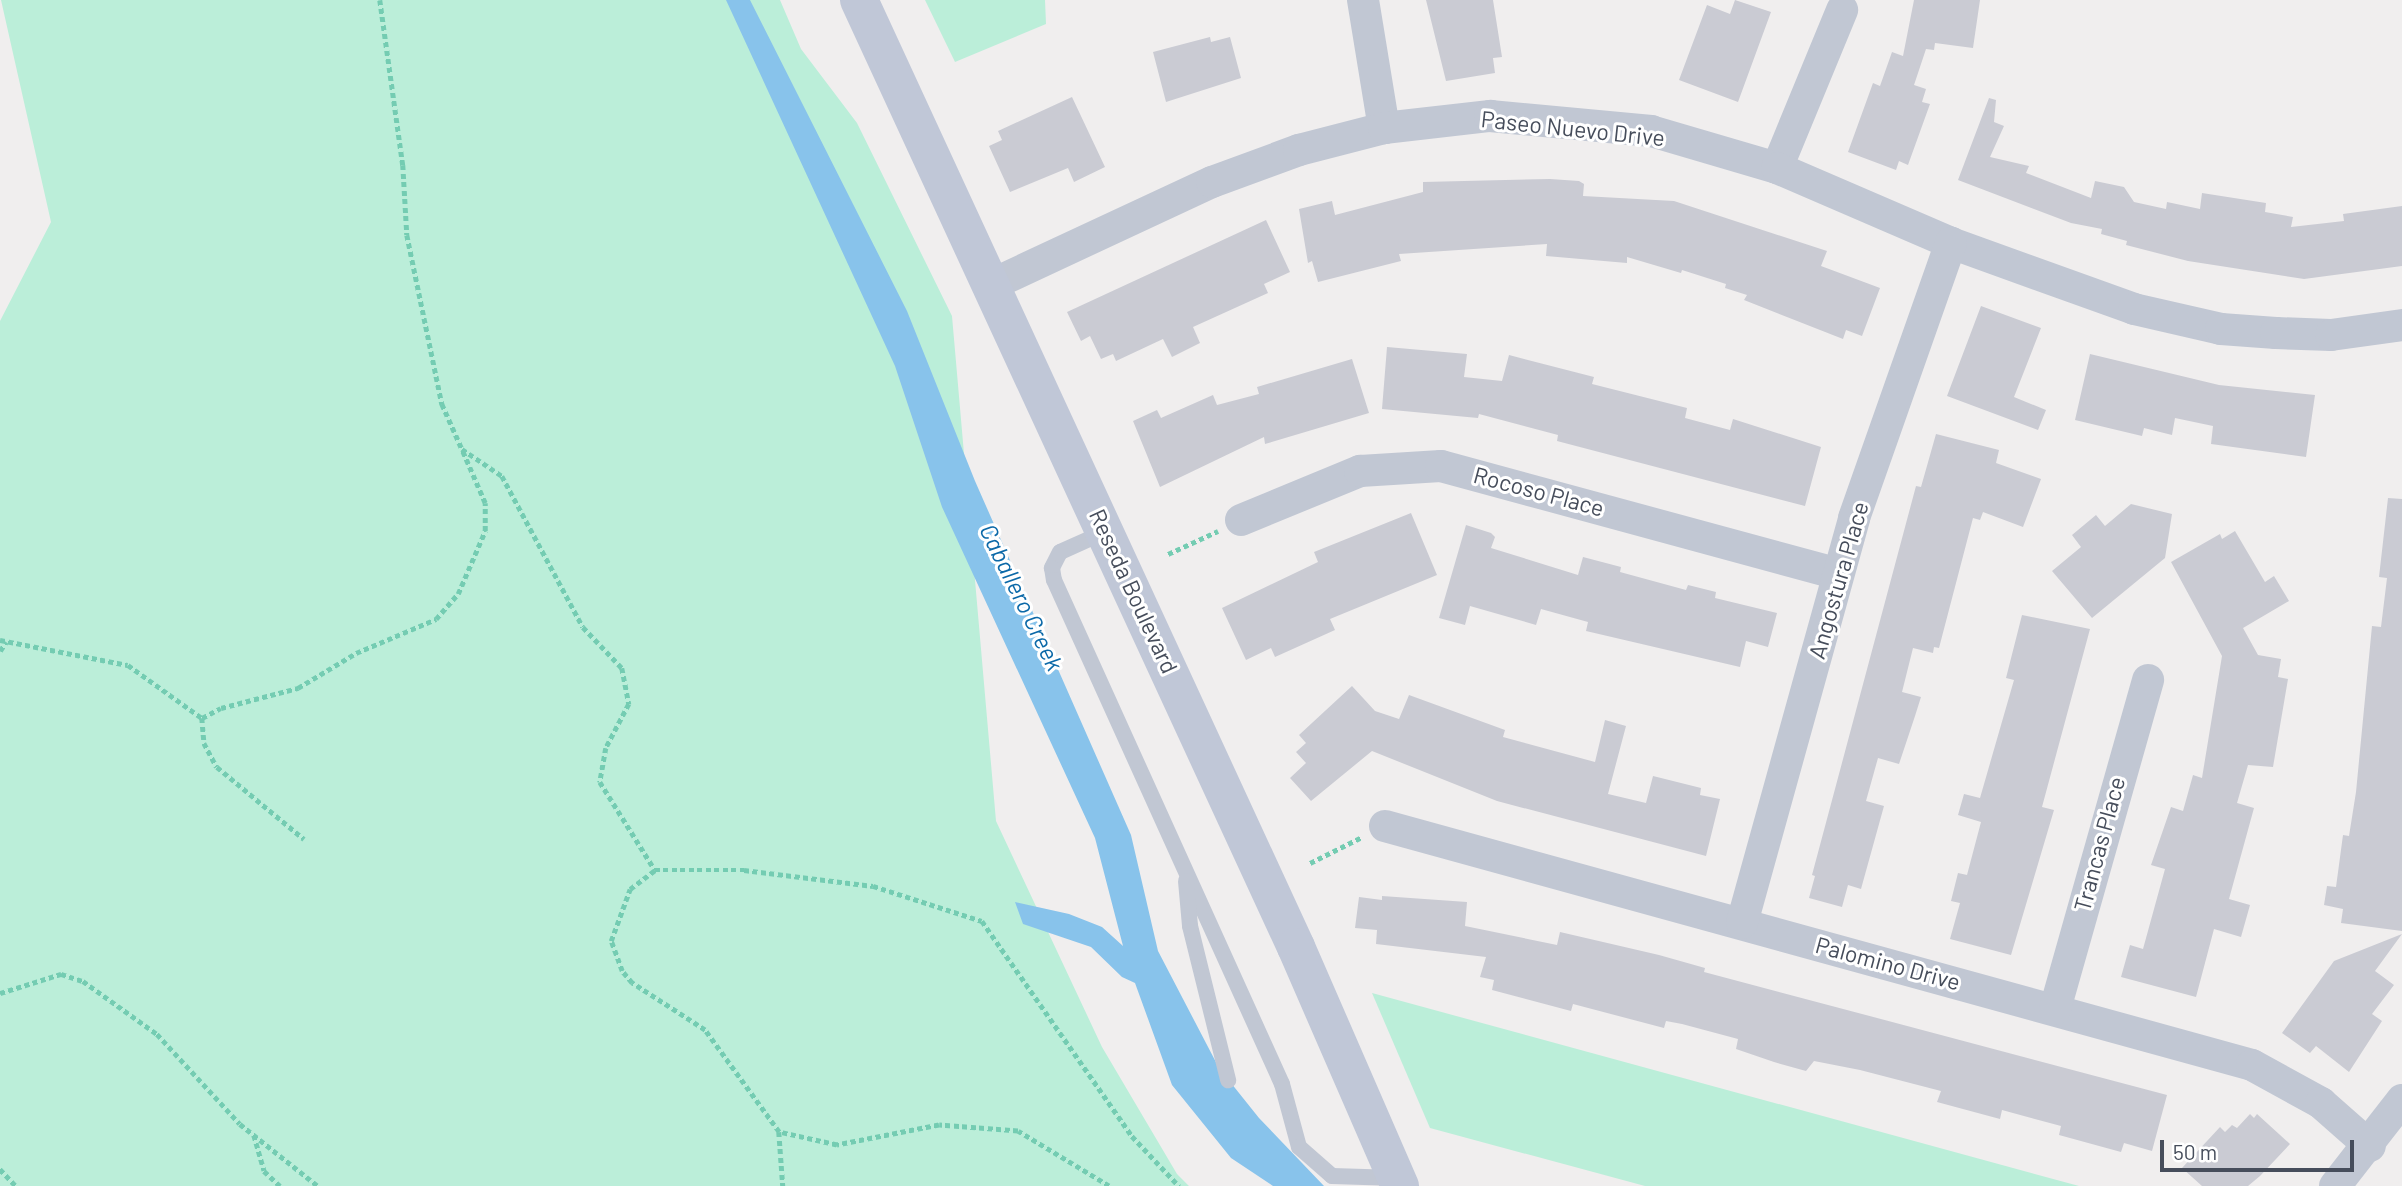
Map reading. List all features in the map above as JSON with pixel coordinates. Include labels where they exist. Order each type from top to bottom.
[{"type":"main road","name":"Reseda Boulevard","points":[[859,0],[1107,531],[1398,1182]]},
{"type":"street","points":[[1363,0],[1384,128]]},
{"type":"street","points":[[1777,168],[1842,10]]},
{"type":"street","name":"Paseo Nuevo Drive","points":[[993,284],[1212,182],[1299,150],[1384,128],[1490,116],[1638,130],[1777,168],[1951,243],[2134,309],[2221,328],[2331,335],[2402,325]]},
{"type":"street","name":"Angostura Place","points":[[1742,923],[1838,573],[1897,385],[1951,243]]},
{"type":"street","name":"Rocoso Place","points":[[1241,520],[1360,471],[1441,466],[1838,573]]},
{"type":"street","name":"Trancas Place","points":[[2055,1009],[2148,680]]},
{"type":"street","name":"Palomino Drive","points":[[1385,826],[2252,1065],[2322,1103],[2370,1146]]},
{"type":"street","points":[[2335,1186],[2370,1146],[2402,1100]]},
{"type":"lane","points":[[1107,531],[1060,552],[1052,568],[1054,580],[1282,1084],[1299,1147],[1332,1176],[1398,1182]]},
{"type":"lane","points":[[1184,868],[1190,926],[1228,1080]]},
{"type":"path","points":[[202,718],[221,708],[298,688],[356,653],[436,619],[458,594],[485,531],[485,503],[442,404],[407,235],[403,165],[380,0]]},
{"type":"path","points":[[462,449],[502,476],[583,627],[622,668],[629,704],[606,748],[600,782],[656,870]]},
{"type":"path","points":[[1168,554],[1241,520]]},
{"type":"path","points":[[0,640],[128,665],[202,718],[204,743],[217,767],[304,839]]},
{"type":"path","points":[[0,651],[6,642]]},
{"type":"path","points":[[1310,863],[1385,826]]},
{"type":"path","points":[[783,1186],[779,1132],[705,1030],[632,983],[622,971],[611,941],[630,889],[656,870],[744,870],[873,886],[982,921],[1132,1136],[1178,1186]]},
{"type":"path","points":[[0,993],[61,974],[83,981],[157,1034],[254,1135],[318,1186]]},
{"type":"path","points":[[779,1132],[837,1145],[940,1125],[1018,1131],[1109,1186]]},
{"type":"path","points":[[254,1135],[264,1171],[280,1186]]},
{"type":"path","points":[[0,1169],[16,1186]]},
{"type":"green space","points":[[1,0],[780,0],[801,49],[857,123],[952,316],[996,821],[1102,1047],[1177,1174],[1189,1186],[0,1186],[0,321],[51,222]]},
{"type":"green space","points":[[925,0],[1045,0],[1046,24],[955,62]]},
{"type":"green space","points":[[1372,993],[2079,1186],[1645,1186],[1430,1128]]},
{"type":"water","name":"Caballero Creek","points":[[726,0],[750,0],[907,311],[975,481],[1131,835],[1158,951],[1219,1068],[1259,1118],[1324,1186],[1273,1186],[1231,1158],[1172,1085],[1135,983],[1122,977],[1091,947],[1023,924],[1015,902],[1069,914],[1102,927],[1123,946],[1095,838],[942,507],[895,366]]},
{"type":"building","points":[[1426,0],[1493,0],[1502,57],[1493,58],[1495,73],[1446,81]]},
{"type":"building","points":[[1735,0],[1771,12],[1738,102],[1679,80],[1707,5],[1730,14]]},
{"type":"building","points":[[1914,0],[1980,0],[1973,48],[1935,43],[1934,50],[1926,49],[1914,85],[1926,89],[1922,102],[1930,104],[1908,165],[1899,161],[1896,170],[1848,152],[1873,83],[1880,86],[1892,52],[1903,56]]},
{"type":"building","points":[[1210,37],[1211,42],[1230,37],[1241,78],[1166,102],[1153,52]]},
{"type":"building","points":[[1072,97],[1105,167],[1074,182],[1068,168],[1010,192],[989,146],[1002,140],[998,131]]},
{"type":"building","points":[[1989,98],[1996,100],[1994,122],[2004,126],[1990,157],[2029,166],[2026,173],[2091,198],[2095,181],[2124,187],[2134,202],[2166,209],[2167,202],[2200,209],[2202,193],[2266,203],[2265,212],[2293,217],[2291,227],[2344,221],[2343,214],[2402,206],[2402,266],[2304,279],[2188,261],[2126,245],[2127,241],[2101,234],[2102,229],[2071,223],[1958,180]]},
{"type":"building","points":[[1550,179],[1579,181],[1584,184],[1583,196],[1674,201],[1827,251],[1821,266],[1880,288],[1862,336],[1846,330],[1843,339],[1744,300],[1747,295],[1725,288],[1726,284],[1682,270],[1681,273],[1627,257],[1627,263],[1546,256],[1547,244],[1399,254],[1401,261],[1318,282],[1312,261],[1308,263],[1299,209],[1332,201],[1335,215],[1423,192],[1423,182]]},
{"type":"building","points":[[1266,220],[1290,272],[1264,284],[1268,293],[1193,327],[1200,343],[1172,357],[1163,339],[1116,361],[1113,354],[1101,359],[1090,336],[1081,341],[1067,312]]},
{"type":"building","points":[[1981,306],[2041,328],[2014,397],[2046,410],[2038,430],[1947,396]]},
{"type":"building","points":[[1387,347],[1467,354],[1464,377],[1502,381],[1509,355],[1594,377],[1592,384],[1687,408],[1685,418],[1730,430],[1733,419],[1821,447],[1805,506],[1557,441],[1558,435],[1479,414],[1478,418],[1382,409]]},
{"type":"building","points":[[2090,354],[2219,385],[2315,395],[2306,457],[2211,444],[2213,426],[2175,418],[2172,435],[2144,428],[2142,436],[2075,420]]},
{"type":"building","points":[[1352,359],[1369,413],[1265,444],[1264,437],[1160,487],[1133,421],[1157,410],[1161,418],[1213,395],[1217,405],[1259,394],[1257,387]]},
{"type":"building","points":[[1936,434],[1999,450],[1996,463],[2041,479],[2023,527],[1983,512],[1980,520],[1973,518],[1939,648],[1934,647],[1933,653],[1913,648],[1902,692],[1921,697],[1899,764],[1878,758],[1866,801],[1884,806],[1861,889],[1848,885],[1842,907],[1809,898],[1815,876],[1812,875],[1916,486],[1921,487]]},
{"type":"building","points":[[2388,498],[2402,499],[2402,931],[2341,923],[2343,909],[2324,905],[2327,886],[2336,887],[2343,835],[2349,836],[2356,792],[2372,626],[2381,627],[2387,578],[2379,577]]},
{"type":"building","points":[[2131,504],[2172,514],[2165,558],[2092,618],[2052,571],[2081,547],[2072,535],[2096,515],[2105,526]]},
{"type":"building","points":[[1411,513],[1437,575],[1330,619],[1335,630],[1275,657],[1271,648],[1246,660],[1222,608],[1318,562],[1314,552]]},
{"type":"building","points":[[1466,525],[1491,533],[1495,537],[1491,548],[1578,575],[1583,557],[1621,567],[1620,572],[1686,590],[1688,585],[1716,592],[1715,598],[1777,613],[1768,647],[1746,641],[1740,667],[1586,631],[1588,622],[1541,609],[1536,625],[1470,606],[1465,625],[1439,618]]},
{"type":"building","points":[[2235,531],[2265,582],[2274,576],[2289,601],[2243,628],[2258,655],[2281,659],[2278,677],[2288,679],[2273,767],[2248,765],[2237,803],[2254,808],[2229,899],[2250,905],[2241,937],[2214,929],[2196,997],[2121,977],[2130,945],[2143,949],[2165,869],[2151,865],[2171,807],[2183,811],[2193,775],[2202,778],[2222,656],[2171,562],[2220,534],[2222,539]]},
{"type":"building","points":[[2022,615],[2090,629],[2042,807],[2054,810],[2011,955],[1950,939],[1960,903],[1951,901],[1958,873],[1967,875],[1981,822],[1958,815],[1964,794],[1980,798],[2014,680],[2006,678]]},
{"type":"building","points":[[1352,686],[1375,711],[1399,719],[1409,695],[1505,730],[1503,737],[1595,762],[1605,720],[1626,726],[1608,794],[1646,803],[1653,776],[1701,788],[1700,795],[1720,799],[1706,856],[1497,801],[1372,751],[1311,801],[1290,778],[1306,763],[1296,752],[1306,743],[1299,735]]},
{"type":"building","points":[[1382,896],[1467,902],[1465,926],[1557,945],[1560,932],[1659,955],[1705,968],[1704,972],[2167,1095],[2152,1151],[2124,1143],[2121,1152],[2059,1135],[2061,1126],[2002,1110],[2000,1119],[1937,1102],[1941,1091],[1860,1070],[1814,1061],[1806,1071],[1736,1049],[1738,1039],[1682,1024],[1666,1021],[1664,1028],[1573,1004],[1571,1011],[1492,990],[1494,980],[1480,977],[1486,957],[1376,944],[1377,930],[1355,928],[1359,897],[1382,900]]},
{"type":"building","points":[[2402,934],[2375,971],[2394,985],[2372,1014],[2382,1021],[2349,1072],[2316,1046],[2310,1053],[2282,1033],[2334,961]]},
{"type":"building","points":[[2250,1114],[2254,1118],[2257,1114],[2290,1144],[2248,1186],[2202,1186],[2182,1168],[2220,1127],[2225,1132],[2232,1125],[2237,1128]]}]
